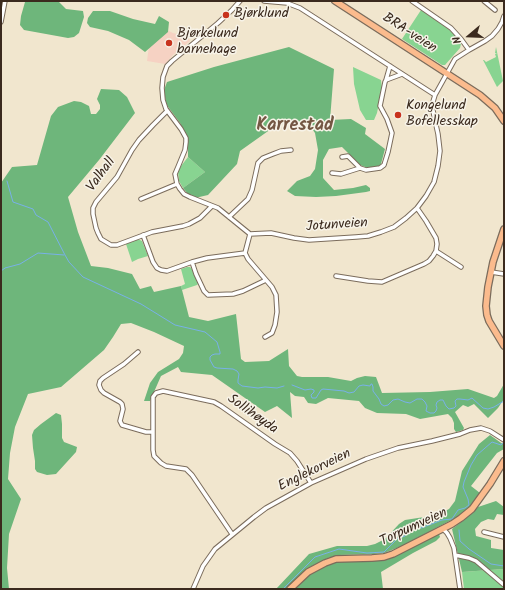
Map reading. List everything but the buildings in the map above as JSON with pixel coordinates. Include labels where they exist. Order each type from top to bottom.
[{"type":"main road","name":"BRA-veien","points":[[335,1],[480,95],[490,104],[504,121]]},
{"type":"main road","points":[[504,229],[491,272],[486,311],[491,324],[504,346]]},
{"type":"main road","name":"Torpumveien","points":[[290,589],[308,572],[325,563],[336,559],[384,557],[443,529],[472,509],[503,465]]},
{"type":"street","points":[[1,22],[5,1]]},
{"type":"street","points":[[240,1],[218,23],[167,66],[163,77],[162,88],[163,100],[167,111],[186,138],[183,156],[175,174],[177,184],[184,194],[190,198],[222,211],[250,234],[244,253]]},
{"type":"street","points":[[264,1],[287,4],[300,8],[435,95]]},
{"type":"street","points":[[412,1],[451,28],[469,50]]},
{"type":"street","points":[[484,1],[495,10]]},
{"type":"street","name":"Jotunveien","points":[[250,234],[271,233],[309,240],[368,236],[394,227],[406,218],[417,208],[426,196],[434,182],[438,166],[440,142],[432,105],[435,95],[455,59],[492,36],[498,29],[504,16]]},
{"type":"street","points":[[342,157],[348,156],[360,168],[366,170],[380,168],[384,165],[392,133],[380,106],[384,82],[390,66]]},
{"type":"street","points":[[386,80],[402,74]]},
{"type":"street","name":"Valhall","points":[[167,111],[140,140],[117,177],[96,202],[93,208],[93,214],[96,228],[101,239],[111,245],[117,245],[143,235],[183,226],[200,218],[212,206]]},
{"type":"street","points":[[229,217],[248,199],[252,190],[258,163],[263,158],[272,154],[291,150]]},
{"type":"street","points":[[332,173],[341,174],[360,168]]},
{"type":"street","points":[[141,199],[177,184]]},
{"type":"street","points":[[336,276],[382,282],[424,264],[433,256],[436,251],[437,244],[436,238],[426,220],[417,208]]},
{"type":"street","points":[[143,235],[152,262],[161,270],[167,271],[207,258],[244,253]]},
{"type":"street","points":[[436,251],[461,267]]},
{"type":"street","points":[[244,253],[272,287],[276,295],[277,312],[275,325],[272,332],[265,337]]},
{"type":"street","points":[[192,262],[204,291],[208,295],[232,294],[243,291],[266,280]]},
{"type":"street","points":[[491,272],[504,274]]},
{"type":"street","points":[[138,352],[124,364],[103,378],[99,386],[104,393],[121,402],[123,409],[120,421],[122,425],[146,432],[153,432]]},
{"type":"street","name":"Sollihøyda","points":[[232,534],[192,475],[186,469],[166,466],[160,463],[154,456],[153,397],[156,393],[163,391],[214,402],[290,453],[311,483]]},
{"type":"street","name":"Englekorveien","points":[[193,589],[203,566],[215,549],[254,516],[311,483],[366,459],[398,448],[482,428],[504,440]]},
{"type":"street","points":[[443,529],[450,538],[455,555],[460,589]]},
{"type":"street","points":[[484,532],[504,538]]},
{"type":"street","points":[[455,555],[476,561],[504,585]]},
{"type":"shaded area","name":"Bjørkelund barnehage","points":[[158,26],[173,33],[188,37],[190,41],[173,55],[165,64],[147,61],[149,46]]},
{"type":"green space","points":[[58,1],[66,9],[83,11],[84,17],[79,33],[74,37],[68,38],[24,30],[20,25],[21,16],[25,2]]},
{"type":"green space","points":[[421,10],[450,30],[461,44],[460,48],[445,65],[442,65],[402,39]]},
{"type":"green space","points":[[93,11],[110,11],[133,19],[155,24],[159,16],[169,22],[168,32],[145,52],[129,40],[108,31],[90,27],[87,23],[88,18]]},
{"type":"green space","points":[[289,47],[334,69],[330,120],[351,119],[366,128],[365,134],[385,149],[381,164],[378,167],[368,168],[360,165],[342,147],[329,149],[323,160],[323,178],[334,190],[366,185],[370,188],[370,191],[336,196],[316,197],[295,196],[287,191],[297,181],[310,176],[315,169],[318,150],[315,133],[310,126],[303,122],[285,123],[271,129],[240,151],[237,164],[208,195],[195,198],[188,194],[183,188],[205,172],[188,157],[188,142],[180,123],[166,104],[164,90],[167,82],[214,67]]},
{"type":"green space","points":[[496,47],[503,81],[497,87],[483,60],[486,62],[496,57]]},
{"type":"green space","points":[[353,67],[381,80],[382,88],[377,113],[374,120],[366,120],[360,110],[354,84]]},
{"type":"green space","points":[[101,89],[119,90],[127,97],[135,113],[68,197],[78,232],[91,266],[108,268],[132,274],[140,289],[151,286],[154,292],[181,286],[189,317],[208,321],[236,314],[241,359],[245,362],[269,361],[288,349],[289,366],[297,376],[328,377],[351,381],[365,376],[376,377],[382,393],[430,392],[468,389],[494,398],[497,396],[504,384],[504,399],[498,408],[488,418],[474,404],[468,407],[463,405],[455,412],[464,428],[463,430],[456,432],[452,418],[448,414],[420,419],[406,414],[377,413],[365,408],[359,401],[328,398],[316,404],[308,403],[304,397],[295,396],[290,392],[292,418],[277,406],[265,412],[212,375],[181,372],[178,367],[161,376],[150,401],[144,401],[150,383],[158,372],[179,359],[183,353],[184,346],[131,323],[121,324],[104,350],[61,387],[28,394],[15,427],[10,453],[8,479],[21,499],[9,534],[7,568],[9,589],[1,589],[1,183],[12,167],[37,165],[51,116],[58,107],[74,101],[81,102],[89,106],[91,114],[96,114],[100,109],[97,99]]},
{"type":"green space","points":[[188,157],[205,172],[183,188],[179,181],[178,172]]},
{"type":"green space","points":[[138,239],[142,241],[148,256],[132,262],[126,244]]},
{"type":"green space","points":[[187,267],[192,269],[198,284],[182,290],[181,286],[185,284],[181,269]]},
{"type":"green space","points":[[56,413],[61,415],[62,438],[64,442],[77,447],[76,452],[56,474],[47,475],[37,472],[35,469],[32,435],[34,430]]},
{"type":"green space","points":[[490,435],[504,445],[504,449],[497,453],[471,486],[480,493],[469,507],[459,516],[402,546],[384,553],[339,555],[328,558],[310,567],[286,589],[276,589],[309,554],[337,546],[367,546],[375,544],[385,539],[399,524],[405,520],[437,515],[449,509],[455,501],[462,471],[479,444]]},
{"type":"green space","points":[[496,501],[504,507],[504,515],[497,514],[494,520],[488,519],[481,522],[475,529],[476,536],[491,540],[491,548],[504,550],[504,569],[462,572],[452,529],[478,507]]},
{"type":"green space","points":[[439,534],[440,537],[436,541],[381,572],[383,589],[294,589],[308,576],[324,566],[345,560],[373,561],[385,559],[402,553]]},
{"type":"green space","points":[[504,569],[504,589],[464,589],[462,572]]},
{"type":"waterway","points":[[7,181],[13,202],[33,209],[36,215],[48,222],[69,262],[83,277],[141,304],[175,325],[205,332],[217,342],[220,352],[220,354],[215,354],[210,357],[214,367],[233,369],[237,371],[239,374],[238,383],[242,386],[258,388],[277,388],[284,386]]},
{"type":"waterway","points":[[1,271],[5,268],[20,264],[38,253],[64,255]]},
{"type":"waterway","points":[[292,385],[305,390],[314,390],[311,395],[312,398],[316,398],[323,389],[344,391],[349,393],[354,392],[359,386],[370,386],[372,384],[373,391],[381,404],[384,406],[388,405],[393,400],[398,399],[410,403],[417,399],[422,399],[427,406],[426,411],[430,413],[434,413],[436,411],[437,402],[440,400],[443,400],[449,409],[456,406],[455,401],[457,399],[468,400],[472,398],[483,408],[488,409],[504,401]]},
{"type":"waterway","points":[[283,589],[315,557],[339,549],[367,553],[384,552],[398,538],[405,536],[412,523],[421,528],[442,520],[452,519],[458,510],[469,505],[463,487],[471,465],[477,455],[492,442],[501,445],[504,442]]},
{"type":"waterway","points":[[459,530],[460,541],[469,549],[491,564],[504,566]]},
{"type":"place","name":"Bjørklund","points":[[226,15]]},
{"type":"place","name":"Bjørkelund barnehage","points":[[169,43]]},
{"type":"place","name":"Kongelund Bofellesskap","points":[[398,115]]},
{"type":"district","name":"Karrestad","points":[[295,127]]}]
